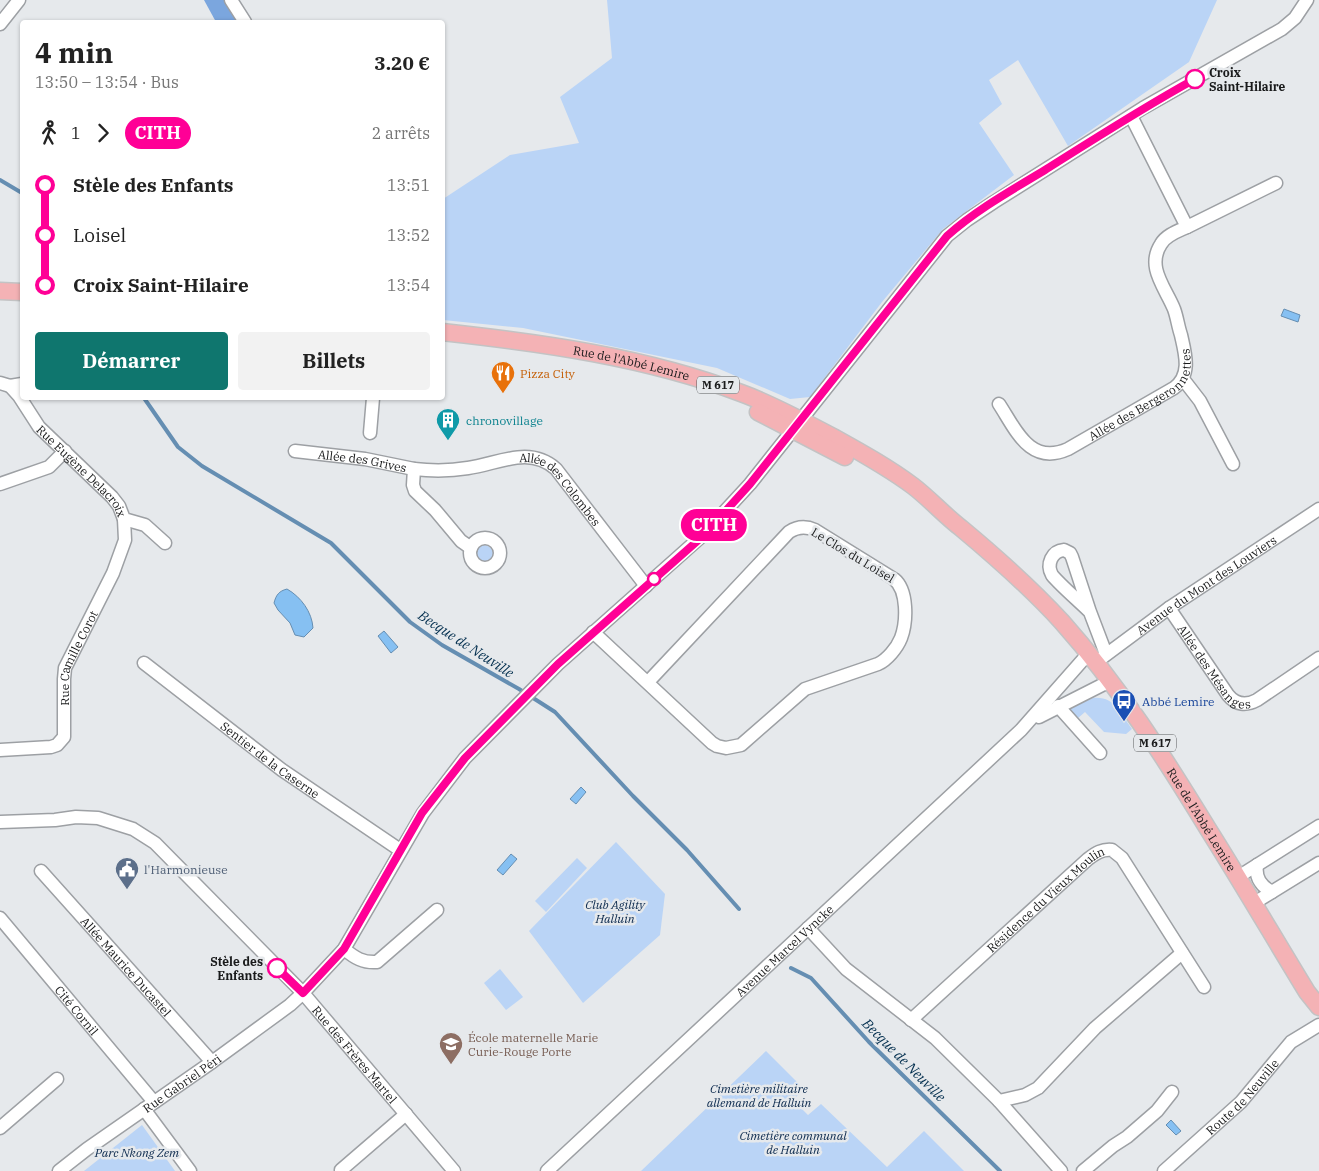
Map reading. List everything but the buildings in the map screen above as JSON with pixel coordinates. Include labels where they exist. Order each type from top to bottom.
[{"type":"main road","points":[[0,291],[20,292]]},
{"type":"main road","name":"Rue de l'Abbé Lemire","points":[[445,332],[566,347],[654,367],[743,394],[874,472],[959,527],[998,558],[1096,657],[1160,751],[1254,903],[1307,992],[1319,1016]]},
{"type":"main road","name":"Rue de l'Abbé Lemire","points":[[445,342],[548,355],[645,374],[723,397],[797,425]]},
{"type":"main road","name":"Rue de l'Abbé Lemire","points":[[1307,992],[1319,1007]]},
{"type":"street","points":[[0,24],[19,0]]},
{"type":"street","points":[[231,0],[243,20]]},
{"type":"street","name":"Rue Gabriel Péri","points":[[59,1171],[212,1062],[290,1005],[303,993],[344,949],[422,813],[452,773],[486,735],[539,683],[716,522],[750,484],[947,236],[999,198],[1131,116],[1275,34],[1288,24],[1302,3]]},
{"type":"street","points":[[1131,116],[1187,227]]},
{"type":"street","name":"Allée des Bergeronnettes","points":[[999,404],[1026,445],[1042,452],[1056,453],[1068,449],[1174,388],[1183,379],[1186,357],[1173,307],[1156,271],[1155,261],[1158,250],[1163,241],[1187,227],[1276,183]]},
{"type":"street","points":[[1183,379],[1200,401],[1233,464]]},
{"type":"street","points":[[5,385],[20,384]]},
{"type":"street","name":"Rue Eugène Delacroix","points":[[5,385],[20,398]]},
{"type":"street","name":"Rue Eugène Delacroix","points":[[22,400],[39,427],[112,497],[121,510],[124,519],[145,525],[165,543]]},
{"type":"street","points":[[370,433],[373,400]]},
{"type":"street","points":[[0,484],[49,466],[65,451]]},
{"type":"street","name":"Allée des Grives","points":[[295,451],[365,459],[414,469],[413,485],[415,491],[435,510],[461,541],[472,548]]},
{"type":"street","name":"Allée des Colombes","points":[[414,469],[460,469],[520,456],[534,457],[546,462],[556,469],[646,586]]},
{"type":"street","name":"Avenue du Mont des Louviers","points":[[1096,657],[1319,509]]},
{"type":"street","name":"Rue Camille Corot","points":[[0,750],[50,747],[57,745],[62,740],[64,728],[64,672],[114,573],[125,540],[124,519]]},
{"type":"street","name":"Le Clos du Loisel","points":[[593,632],[712,742],[721,747],[736,747],[746,742],[805,689],[878,664],[886,659],[902,636],[905,598],[903,588],[894,579],[815,530],[805,527],[794,529],[789,532],[648,682]]},
{"type":"street","name":"Allée des Mésanges","points":[[1169,608],[1228,695],[1240,704],[1257,700],[1319,658]]},
{"type":"street","points":[[1090,612],[1096,657]]},
{"type":"street","name":"Avenue Marcel Vyncke","points":[[547,1171],[1021,730],[1096,657]]},
{"type":"street","name":"Sentier de la Caserne","points":[[144,663],[282,770],[400,850]]},
{"type":"street","name":"Avenue Marcel Vyncke","points":[[1021,730],[1058,706],[1110,680]]},
{"type":"street","points":[[1058,706],[1100,753]]},
{"type":"street","name":"Rue des Frères Martel","points":[[0,822],[83,817],[108,820],[141,833],[162,849],[303,993],[454,1171]]},
{"type":"street","points":[[1238,877],[1319,826]]},
{"type":"street","name":"Résidence du Vieux Moulin","points":[[912,1020],[1088,859],[1101,851],[1112,850],[1122,858],[1204,987]]},
{"type":"street","points":[[1254,903],[1319,863]]},
{"type":"street","points":[[1257,865],[1256,874],[1259,881],[1272,892]]},
{"type":"street","name":"Allée Maurice Ducastel","points":[[41,871],[212,1062]]},
{"type":"street","points":[[344,949],[355,958],[366,963],[377,962],[437,910]]},
{"type":"street","name":"Cité Cornil","points":[[0,918],[149,1106],[190,1171]]},
{"type":"street","points":[[808,928],[846,968],[945,1048],[999,1101],[1061,1171]]},
{"type":"street","points":[[999,1101],[1025,1095],[1038,1088],[1095,1028],[1182,953]]},
{"type":"street","name":"Route de Neuville","points":[[1164,1171],[1241,1102],[1291,1042],[1319,1026]]},
{"type":"street","points":[[0,1128],[57,1079]]},
{"type":"street","points":[[1083,1171],[1113,1146],[1127,1138],[1157,1111],[1172,1092]]},
{"type":"street","points":[[341,1170],[406,1114]]},
{"type":"green space","points":[[607,0],[1217,0],[1189,62],[1068,146],[1018,60],[989,80],[1002,104],[979,123],[1014,175],[943,229],[882,302],[810,397],[790,399],[717,368],[523,328],[445,320],[445,198],[510,155],[579,143],[560,97],[612,58]]},
{"type":"green space","points":[[484,545],[490,548],[493,554],[490,560],[484,563],[478,560],[475,554],[478,548]]},
{"type":"green space","points":[[1093,698],[1100,698],[1112,703],[1132,729],[1126,734],[1104,732],[1085,712],[1078,718],[1069,709]]},
{"type":"green space","name":"Club Agility Halluin","points":[[616,842],[665,894],[660,935],[583,1003],[529,931]]},
{"type":"green space","points":[[577,858],[587,868],[546,912],[535,901]]},
{"type":"green space","points":[[500,969],[523,997],[506,1010],[484,983]]},
{"type":"green space","points":[[766,1051],[804,1089],[793,1100],[808,1115],[821,1104],[887,1167],[924,1131],[964,1171],[641,1171]]},
{"type":"green space","name":"Parc Nkong Zem","points":[[142,1125],[175,1171],[84,1171]]},
{"type":"shaded area","points":[[204,0],[227,0],[240,20],[215,20]]},
{"type":"shaded area","points":[[1284,309],[1300,315],[1298,322],[1281,316]]},
{"type":"shaded area","points":[[287,589],[301,601],[310,616],[313,628],[304,637],[295,635],[290,623],[274,603],[278,594]]},
{"type":"shaded area","points":[[384,631],[398,647],[391,653],[378,636]]},
{"type":"shaded area","points":[[581,787],[586,792],[576,804],[570,799]]},
{"type":"shaded area","points":[[511,854],[517,859],[503,875],[497,870]]},
{"type":"shaded area","points":[[1171,1120],[1181,1131],[1176,1135],[1166,1125]]},
{"type":"waterway","name":"Becque de Neuville","points":[[0,180],[20,192]]},
{"type":"waterway","name":"Becque de Neuville","points":[[145,400],[178,447],[202,466],[331,543],[410,622],[442,645],[555,712],[633,796],[687,850],[739,909]]},
{"type":"waterway","name":"Becque de Neuville","points":[[791,968],[811,978],[869,1042],[1000,1171]]},
{"type":"bus line","name":"CITH","points":[[277,968],[303,993],[338,957],[353,935],[422,813],[452,773],[486,735],[558,664],[703,536],[727,511],[942,241],[954,229],[1004,195],[1144,108],[1195,79]]},
{"type":"place","name":"Croix Saint-Hilaire","points":[[1195,79]]},
{"type":"place","name":"Pizza City","points":[[503,394]]},
{"type":"place","name":"chronovillage","points":[[448,441]]},
{"type":"place","name":"Abbé Lemire","points":[[1124,722]]},
{"type":"place","name":"l'Harmonieuse","points":[[127,890]]},
{"type":"place","name":"Stèle des Enfants","points":[[277,968]]},
{"type":"place","name":"École maternelle Marie Curie-Rouge Porte","points":[[451,1065]]},
{"type":"park label","name":"Cimetière militaire allemand de Halluin","points":[[759,1095]]},
{"type":"park label","name":"Cimetière communal de Halluin","points":[[793,1142]]}]
